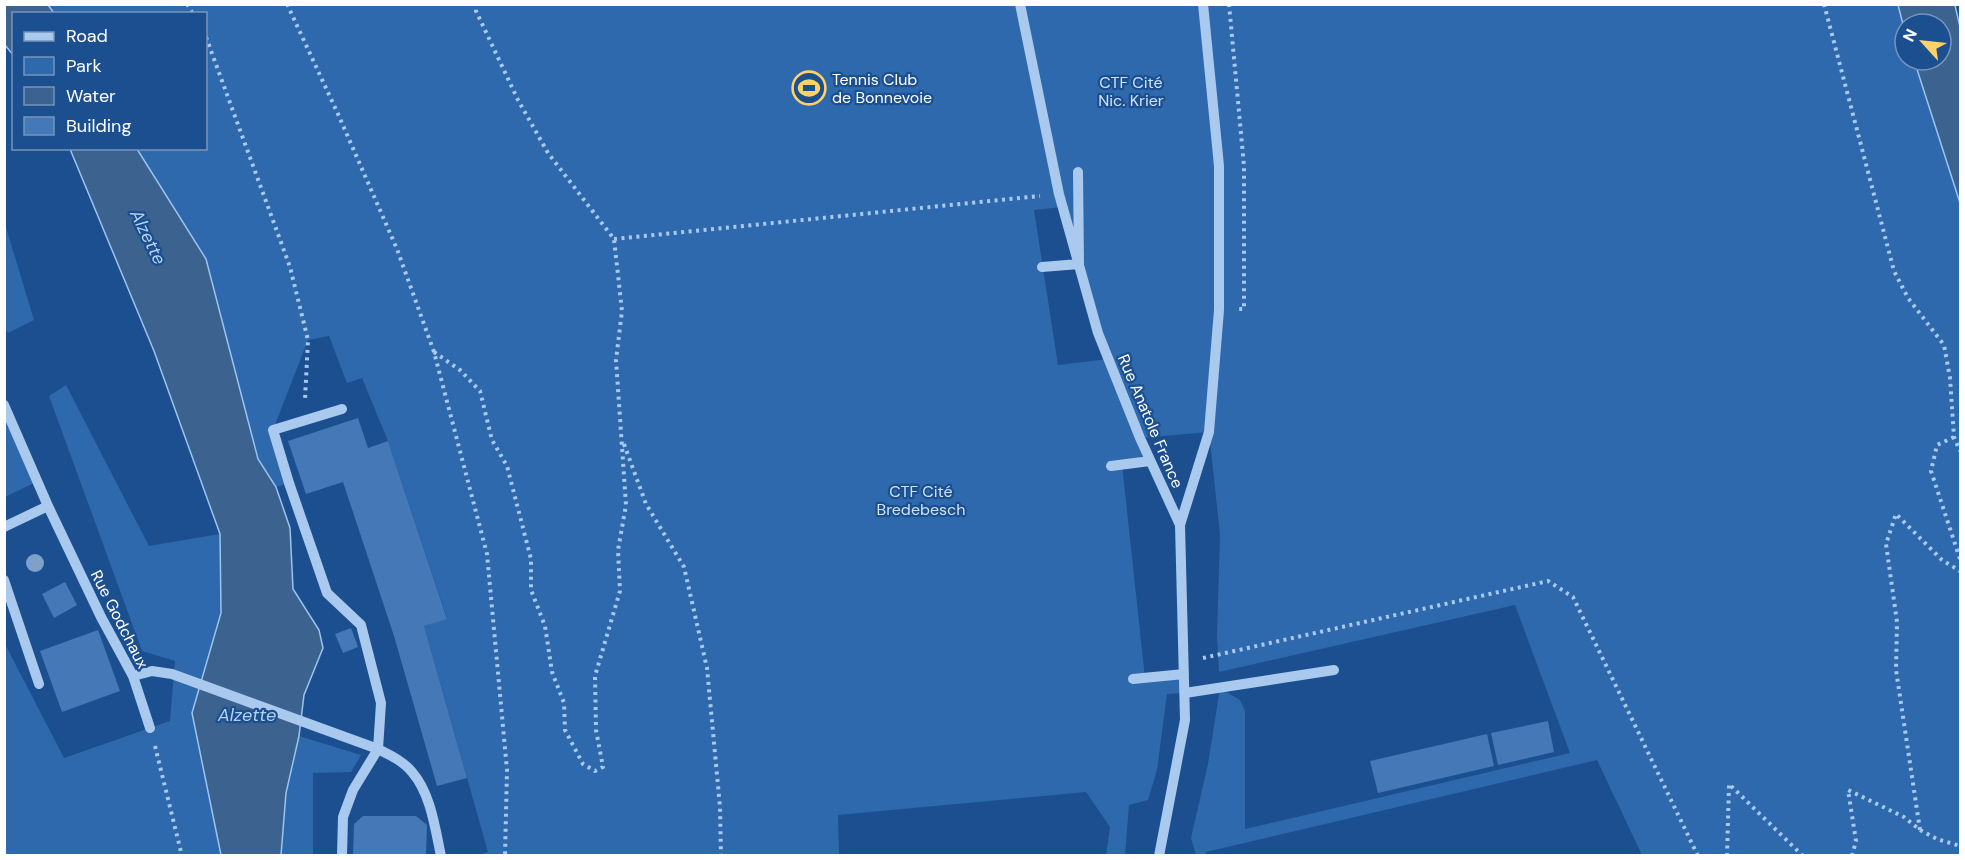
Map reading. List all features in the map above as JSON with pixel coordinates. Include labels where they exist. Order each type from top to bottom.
[{"type":"street","name":"Rue Anatole France","points":[[1020,4],[1059,194],[1098,333],[1150,461],[1180,525],[1185,720],[1159,855]]},
{"type":"street","points":[[1180,525],[1209,432],[1220,310],[1219,166],[1203,4]]},
{"type":"street","points":[[1042,267],[1079,264],[1078,172]]},
{"type":"street","name":"Rue Godchaux","points":[[4,405],[48,506],[101,617],[133,676],[150,728]]},
{"type":"street","points":[[342,409],[273,430],[327,593],[361,625],[381,704],[378,749],[353,790],[343,817],[342,855]]},
{"type":"street","points":[[1111,466],[1150,461]]},
{"type":"street","points":[[4,527],[48,506]]},
{"type":"street","points":[[4,580],[39,684]]},
{"type":"street","points":[[1185,693],[1334,670]]},
{"type":"street","points":[[133,676],[152,671],[172,674],[378,749],[397,759],[413,773],[429,803],[441,855]]},
{"type":"street","points":[[1133,679],[1184,675]]},
{"type":"path","points":[[287,4],[397,249],[434,352],[487,554],[507,770],[505,855]]},
{"type":"path","points":[[434,352],[460,370],[480,391],[492,440],[507,466],[531,559],[531,590],[546,626],[552,672],[564,703],[565,730],[583,764],[595,771],[603,767],[596,730],[595,675],[620,591],[618,550],[626,505],[616,360],[622,311],[614,239],[548,153],[518,100],[476,11],[476,4]]},
{"type":"path","points":[[1824,4],[1894,271],[1908,298],[1944,345],[1950,378],[1954,437],[1960,451]]},
{"type":"path","points":[[207,40],[290,267],[308,339],[304,420]]},
{"type":"path","points":[[614,239],[1059,194]]},
{"type":"path","points":[[1954,437],[1937,445],[1931,471],[1960,559]]},
{"type":"path","points":[[621,438],[646,504],[684,567],[707,668],[720,807],[721,855]]},
{"type":"path","points":[[1920,830],[1896,670],[1897,622],[1886,544],[1896,514],[1942,560],[1960,571]]},
{"type":"path","points":[[1184,662],[1548,581],[1573,597],[1698,855]]},
{"type":"path","points":[[150,728],[182,855]]},
{"type":"path","points":[[1727,855],[1729,784],[1803,855]]},
{"type":"path","points":[[1851,855],[1856,841],[1848,790],[1904,817],[1920,830],[1937,839],[1960,846]]},
{"type":"green space","points":[[48,5],[1898,5],[1900,12],[1893,12],[1893,72],[1918,72],[1960,203],[1960,855],[1642,855],[1597,760],[1206,852],[1205,855],[1196,855],[1191,838],[1208,764],[1220,688],[1240,700],[1245,711],[1245,829],[1570,753],[1515,605],[1219,672],[1217,636],[1220,534],[1209,432],[1140,438],[1150,461],[1122,464],[1145,678],[1184,674],[1185,693],[1167,694],[1157,770],[1148,800],[1129,805],[1125,855],[1106,855],[1110,827],[1086,792],[838,815],[839,855],[479,855],[488,852],[424,626],[447,618],[388,441],[362,378],[347,383],[329,336],[308,340],[273,430],[289,483],[276,487],[258,459],[206,259],[138,150],[207,150],[207,12],[53,12]],"holes":[[[1062,207],[1108,359],[1058,365],[1034,210]]]},
{"type":"green space","points":[[5,224],[34,320],[8,333],[4,327]]},
{"type":"green space","points":[[66,385],[149,546],[220,534],[221,613],[192,713],[221,855],[5,855],[4,642],[64,758],[170,721],[175,661],[142,651],[49,396]]},
{"type":"green space","points":[[4,405],[38,481],[5,497],[4,497]]},
{"type":"green space","points":[[299,736],[361,755],[351,772],[313,773],[313,855],[281,856],[286,793]]},
{"type":"water","points":[[4,5],[48,5],[53,12],[12,12],[12,54],[5,45]]},
{"type":"water","points":[[1898,5],[1955,5],[1960,27],[1960,203],[1918,72],[1953,72],[1953,12],[1900,12]]},
{"type":"water","name":"Alzette","points":[[70,150],[138,150],[206,259],[258,459],[276,487],[290,528],[293,589],[319,630],[323,648],[304,695],[299,736],[286,793],[281,855],[221,855],[192,713],[221,613],[220,534],[154,351]]},
{"type":"building","points":[[358,418],[368,448],[388,441],[447,619],[424,626],[467,778],[437,786],[394,636],[343,482],[306,494],[288,441]]},
{"type":"building","points":[[65,582],[77,605],[54,618],[42,594]]},
{"type":"building","points":[[351,628],[358,647],[343,653],[335,634]]},
{"type":"building","points":[[98,630],[120,691],[62,712],[40,651]]},
{"type":"building","points":[[1548,721],[1554,752],[1498,765],[1491,733]]},
{"type":"building","points":[[1487,734],[1494,766],[1378,793],[1370,761]]},
{"type":"building","points":[[363,816],[416,816],[427,825],[426,856],[353,856],[354,824]]},
{"type":"place","name":"Tennis Club de Bonnevoie","points":[[809,88]]},
{"type":"park label","name":"CTF Cité Nic. Krier","points":[[1131,91]]},
{"type":"park label","name":"CTF Cité Bredebesch","points":[[921,500]]}]
